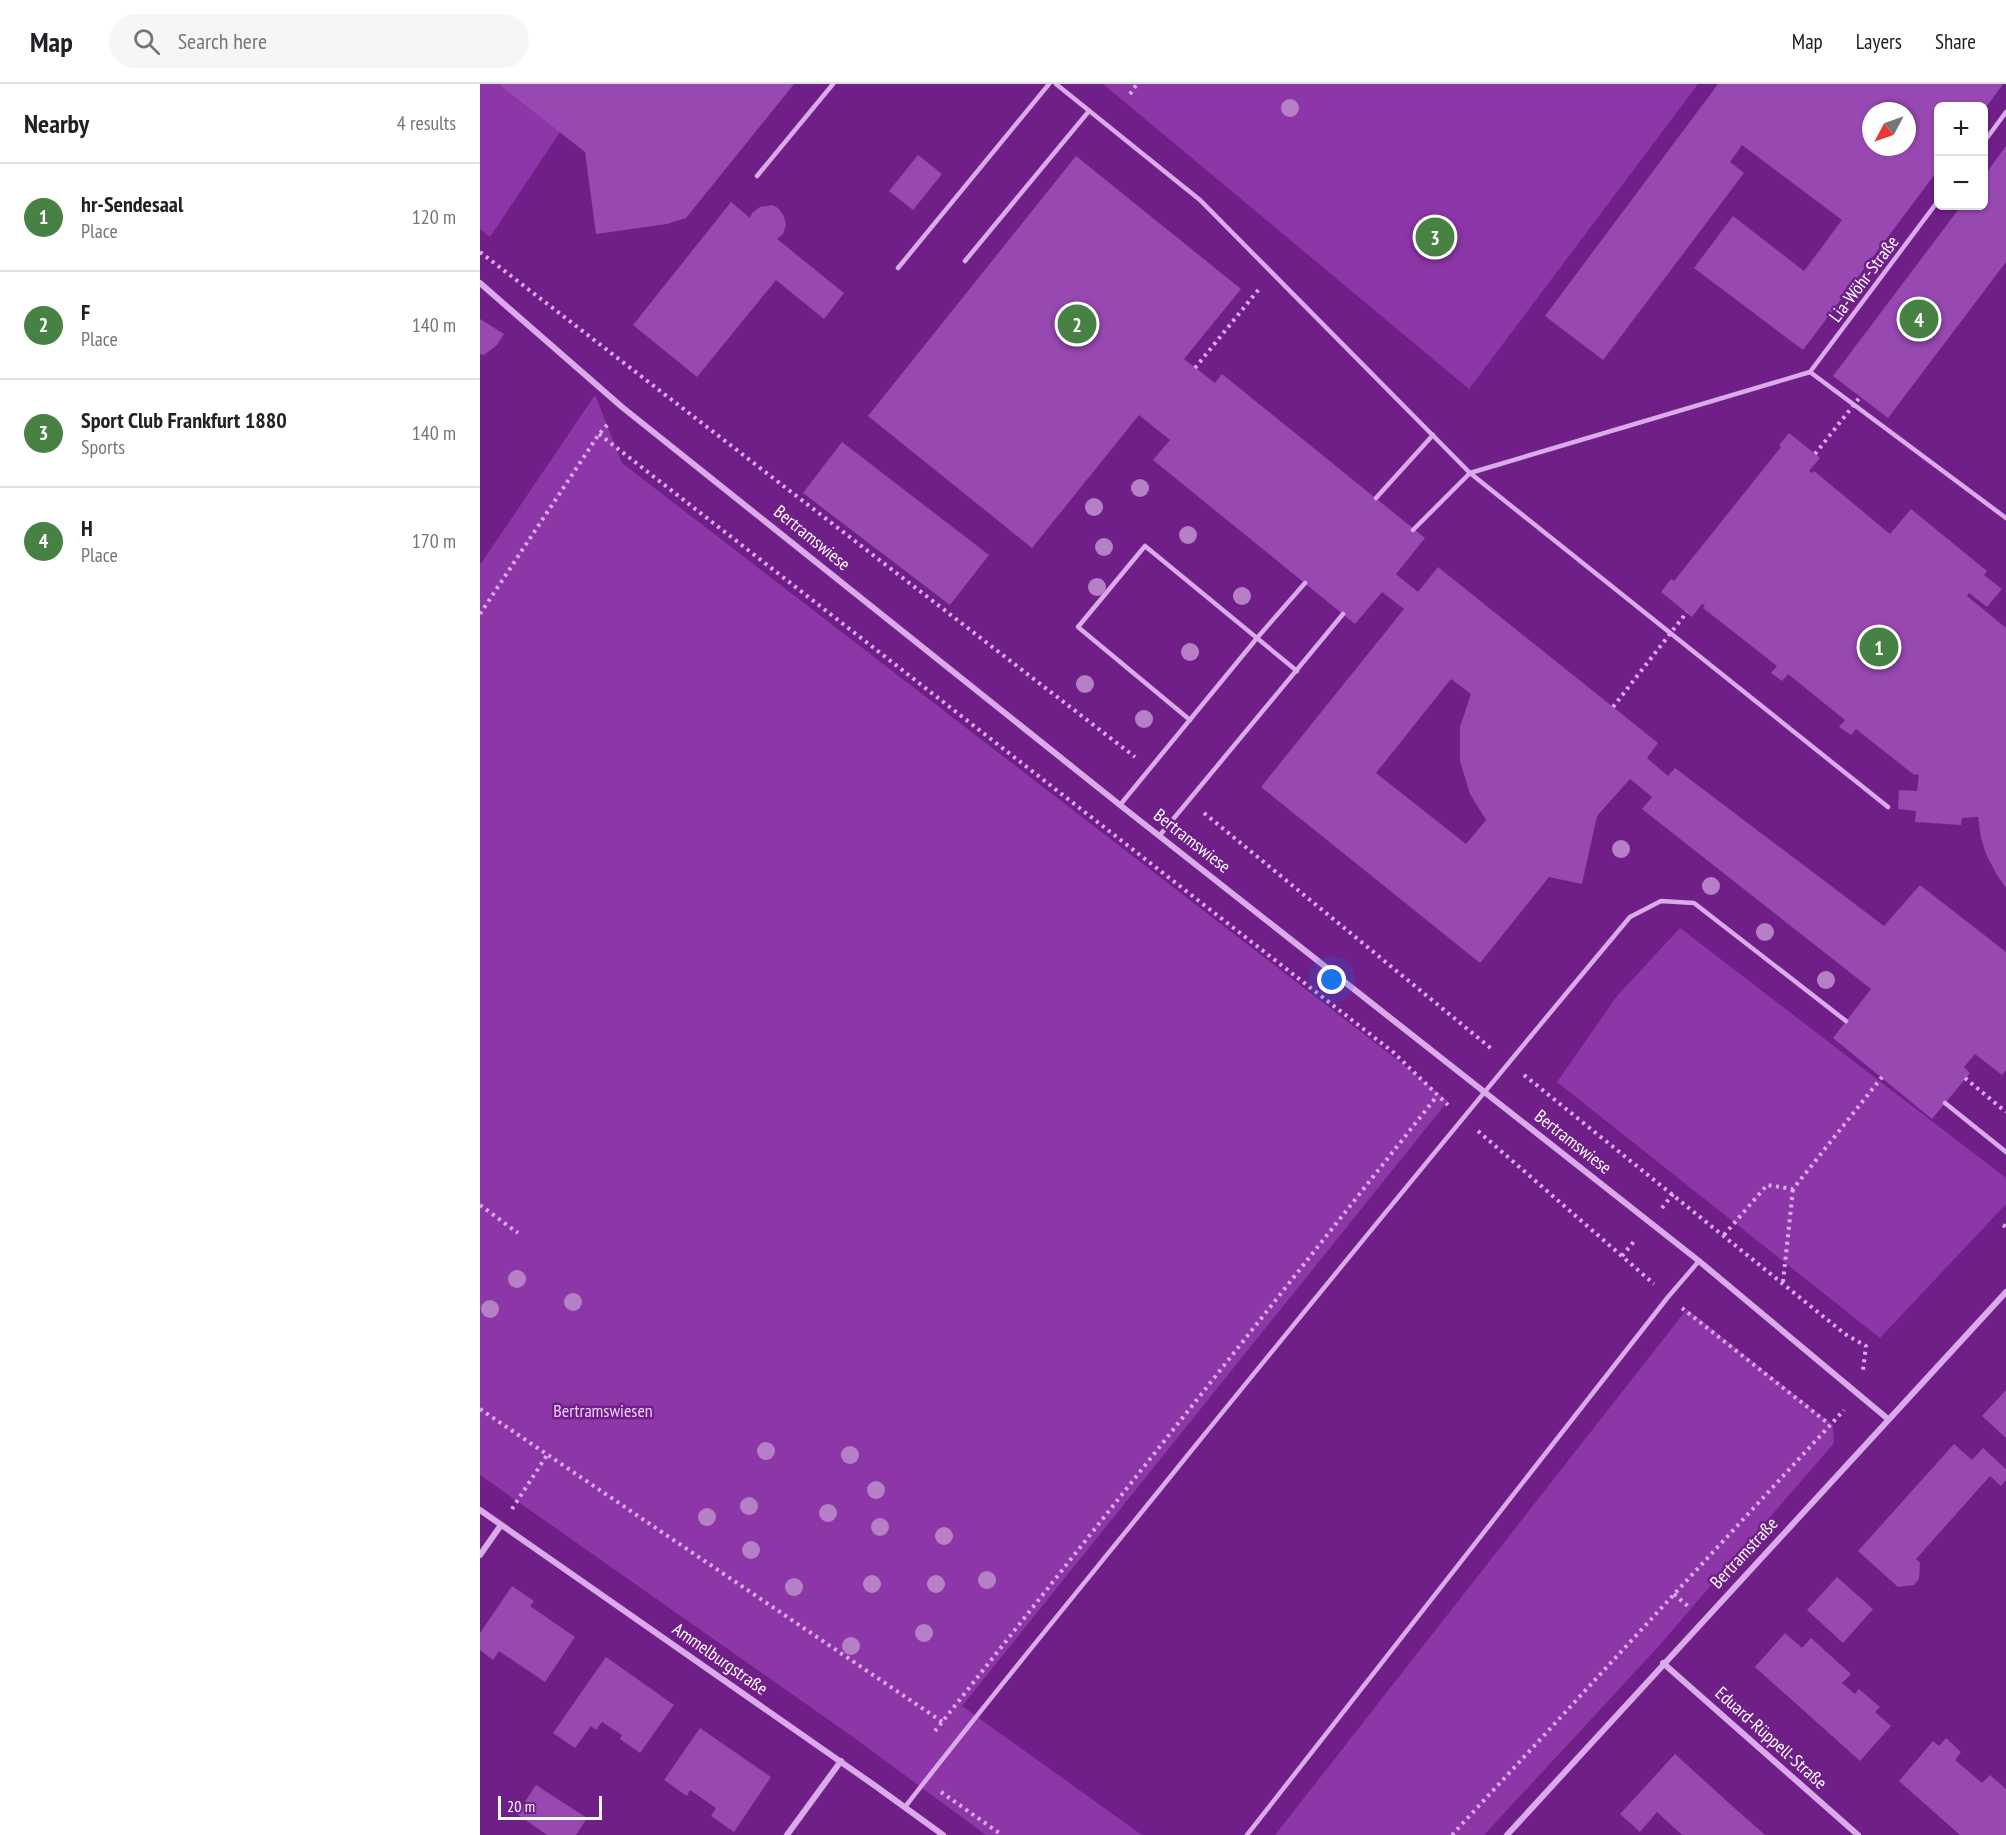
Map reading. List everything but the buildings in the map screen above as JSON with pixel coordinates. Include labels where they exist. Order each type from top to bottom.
[{"type":"street","name":"Bertramswiese","points":[[480,283],[622,407],[1699,1261],[1888,1419]]},
{"type":"street","name":"Bertramstraße","points":[[1507,1835],[2006,1292]]},
{"type":"street","name":"Ammelburgstraße","points":[[480,1510],[841,1761],[943,1835]]},
{"type":"street","points":[[480,1555],[501,1525]]},
{"type":"street","name":"Eduard-Rüppell-Straße","points":[[1663,1663],[1858,1835]]},
{"type":"street","points":[[788,1835],[841,1761]]},
{"type":"lane","points":[[757,176],[833,84]]},
{"type":"lane","points":[[897,268],[1049,84]]},
{"type":"lane","points":[[1056,84],[1200,200],[1470,473],[1888,807]]},
{"type":"lane","points":[[965,261],[1089,111]]},
{"type":"lane","points":[[1988,135],[2006,112]]},
{"type":"lane","name":"Lia-Wöhr-Straße","points":[[1810,372],[1934,206]]},
{"type":"lane","points":[[1413,530],[1470,473],[1810,372],[2006,518]]},
{"type":"lane","points":[[1376,498],[1433,435]]},
{"type":"lane","points":[[1190,720],[1078,627],[1145,546],[1297,671]]},
{"type":"lane","points":[[1120,804],[1305,583]]},
{"type":"lane","points":[[1160,835],[1343,614]]},
{"type":"lane","points":[[905,1807],[961,1734],[1462,1117],[1630,917],[1661,901],[1694,903],[1846,1021]]},
{"type":"lane","points":[[1945,1103],[2006,1152]]},
{"type":"lane","points":[[1247,1835],[1668,1297],[1699,1261]]},
{"type":"path","points":[[1130,94],[1137,84]]},
{"type":"path","points":[[1195,368],[1272,274]]},
{"type":"path","points":[[1815,454],[1860,397]]},
{"type":"path","points":[[480,614],[599,434],[1393,1052],[1437,1096],[1668,1297],[1829,1424],[1452,1835]]},
{"type":"path","points":[[1613,707],[1687,612]]},
{"type":"path","points":[[1783,1283],[1793,1189],[1882,1077]]},
{"type":"path","points":[[1965,1078],[2006,1112]]},
{"type":"path","points":[[1724,1235],[1767,1185],[1793,1189]]},
{"type":"path","points":[[480,1205],[518,1233]]},
{"type":"path","points":[[480,1409],[961,1734]]},
{"type":"path","points":[[501,1525],[547,1455]]},
{"type":"path","points":[[1674,1594],[1690,1608]]},
{"type":"green space","points":[[480,84],[498,84],[560,132],[490,237],[480,229]]},
{"type":"green space","points":[[1103,84],[1698,84],[1469,389]]},
{"type":"green space","name":"Bertramswiesen","points":[[595,395],[622,463],[1448,1101],[962,1706],[1142,1835],[986,1835],[853,1737],[480,1475],[480,565]]},
{"type":"green space","points":[[1680,928],[2006,1178],[2006,1204],[1880,1338],[1557,1082],[1617,996]]},
{"type":"green space","points":[[1687,1309],[1833,1425],[1834,1443],[1657,1648],[1484,1835],[1275,1835]]},
{"type":"place","name":"Sport Club Frankfurt 1880","points":[[1435,237]]},
{"type":"place","name":"H","points":[[1919,319]]},
{"type":"place","name":"F","points":[[1077,324]]},
{"type":"place","name":"hr-Sendesaal","points":[[1879,647]]}]
